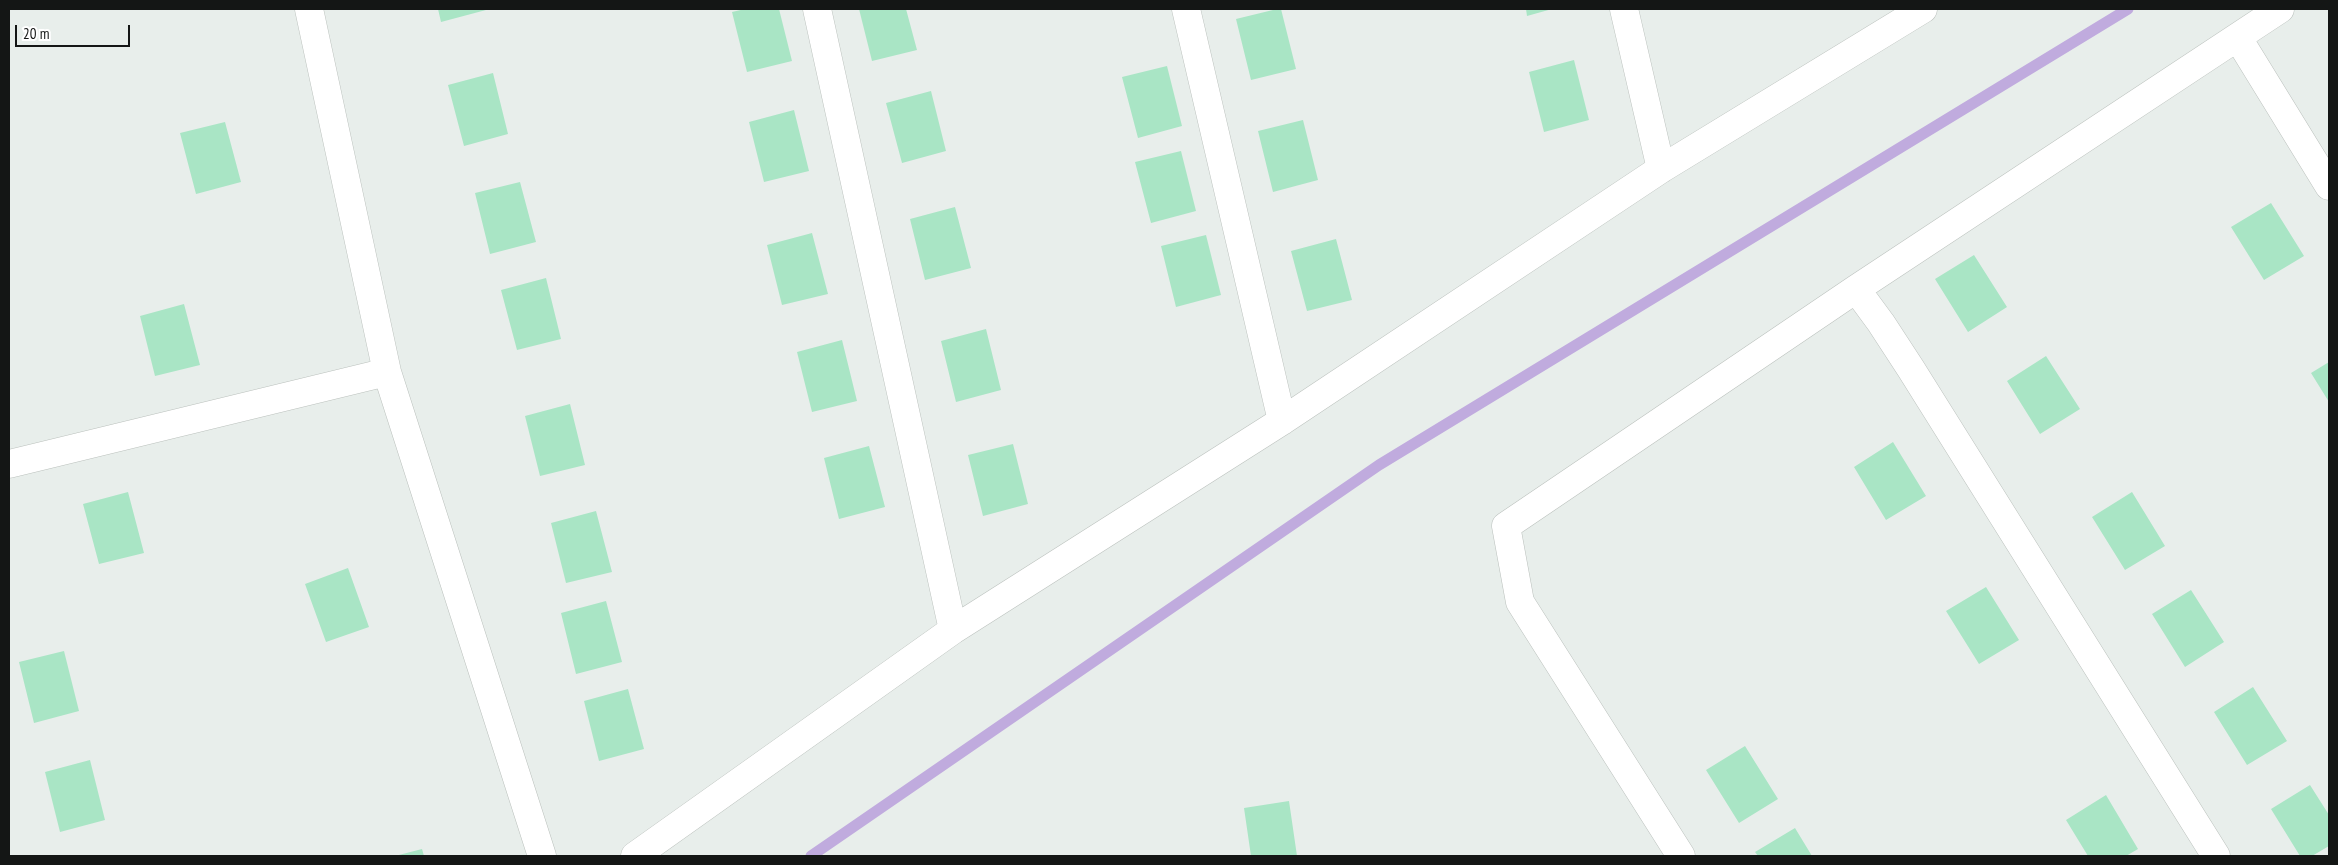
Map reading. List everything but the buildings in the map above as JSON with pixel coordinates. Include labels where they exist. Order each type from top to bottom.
[{"type":"street","points":[[309,9],[387,372],[542,856]]},
{"type":"street","points":[[817,9],[953,630]]},
{"type":"street","points":[[1186,9],[1282,421]]},
{"type":"street","points":[[1624,9],[1661,168]]},
{"type":"street","points":[[635,856],[953,630],[1282,421],[1661,168],[1923,9]]},
{"type":"street","points":[[1681,856],[1520,602],[1506,526],[1856,289],[2280,9]]},
{"type":"street","points":[[2238,38],[2329,186]]},
{"type":"street","points":[[1856,289],[1911,369],[2216,856]]},
{"type":"street","points":[[9,464],[387,372]]},
{"type":"waterway","points":[[811,856],[1379,465],[2128,9]]}]
